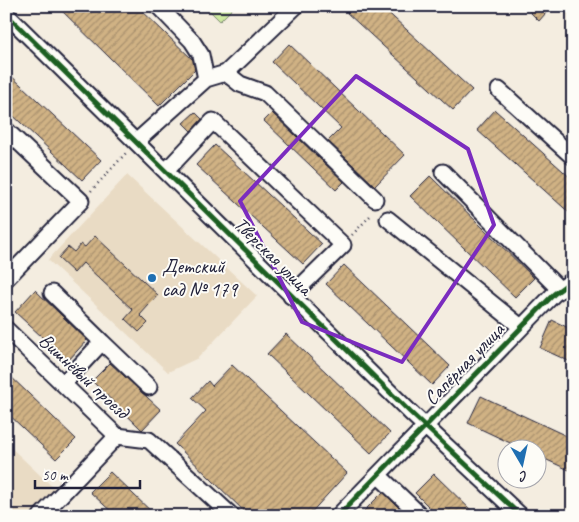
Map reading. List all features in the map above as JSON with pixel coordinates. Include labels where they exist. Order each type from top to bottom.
[{"type":"street","points":[[158,6],[192,41],[201,55],[206,79]]},
{"type":"street","points":[[137,141],[206,79],[226,73],[296,6]]},
{"type":"street","name":"Тверская улица","points":[[6,14],[137,141],[291,296],[425,426],[522,516]]},
{"type":"street","points":[[226,73],[240,84],[265,93],[375,199]]},
{"type":"street","points":[[499,90],[573,157]]},
{"type":"street","points":[[166,171],[214,121],[343,245],[291,296]]},
{"type":"street","points":[[6,130],[81,201],[6,279]]},
{"type":"street","points":[[443,172],[560,290]]},
{"type":"street","points":[[388,219],[521,327]]},
{"type":"street","name":"Сапёрная улица","points":[[338,516],[521,327],[573,280]]},
{"type":"street","points":[[52,293],[149,387]]},
{"type":"street","name":"Вишнёвый проезд","points":[[6,329],[117,436],[149,440],[232,516]]},
{"type":"street","points":[[63,384],[102,342]]},
{"type":"street","points":[[41,516],[117,436]]},
{"type":"street","points":[[378,475],[419,514],[417,516]]},
{"type":"path","points":[[81,201],[137,141]]},
{"type":"path","points":[[343,245],[371,215]]},
{"type":"highlighted area","points":[[356,76],[468,149],[494,225],[402,362],[302,322],[240,201]]},
{"type":"shaded area","name":"Детский сад № 179","points":[[127,175],[257,296],[198,358],[168,372],[48,260]]},
{"type":"shaded area","points":[[6,443],[56,490],[31,516],[6,516]]},
{"type":"green space","points":[[205,6],[235,6],[220,21]]},
{"type":"building","points":[[57,6],[137,6],[193,60],[195,70],[159,106]]},
{"type":"building","points":[[353,6],[381,6],[472,90],[453,110],[347,13]]},
{"type":"building","points":[[524,6],[552,6],[539,21]]},
{"type":"building","points":[[289,44],[405,155],[375,186],[328,141],[341,128],[272,62]]},
{"type":"building","points":[[6,71],[101,160],[82,180],[6,109]]},
{"type":"building","points":[[495,110],[573,180],[573,216],[477,130]]},
{"type":"building","points":[[195,112],[202,119],[191,131],[183,123]]},
{"type":"building","points":[[272,113],[344,182],[336,190],[264,121]]},
{"type":"building","points":[[215,145],[322,244],[303,264],[196,165]]},
{"type":"building","points":[[430,176],[534,278],[515,297],[410,196]]},
{"type":"building","points":[[95,236],[158,295],[140,315],[148,323],[139,332],[125,319],[133,310],[83,263],[74,273],[58,258],[68,247],[74,252],[81,244],[85,247]]},
{"type":"building","points":[[344,265],[450,366],[432,385],[326,284]]},
{"type":"building","points":[[35,290],[87,340],[68,361],[15,312]]},
{"type":"building","points":[[552,320],[573,330],[573,363],[540,348]]},
{"type":"building","points":[[286,334],[390,433],[371,453],[267,354]]},
{"type":"building","points":[[110,363],[161,410],[142,430],[92,381]]},
{"type":"building","points":[[232,365],[347,473],[308,516],[249,516],[175,444],[206,411],[192,398],[208,381],[212,386]]},
{"type":"building","points":[[6,372],[76,439],[56,459],[6,412]]},
{"type":"building","points":[[481,396],[573,439],[573,461],[569,470],[546,460],[546,440],[504,440],[468,423]]},
{"type":"building","points":[[110,472],[156,516],[116,516],[90,492]]},
{"type":"building","points":[[434,474],[477,516],[438,516],[415,493]]},
{"type":"building","points":[[383,492],[407,516],[359,516]]},
{"type":"cycle path","points":[[6,14],[410,412],[521,516]]},
{"type":"cycle path","points":[[338,516],[554,294],[573,280]]},
{"type":"place","name":"Детский сад № 179","points":[[152,278]]}]
